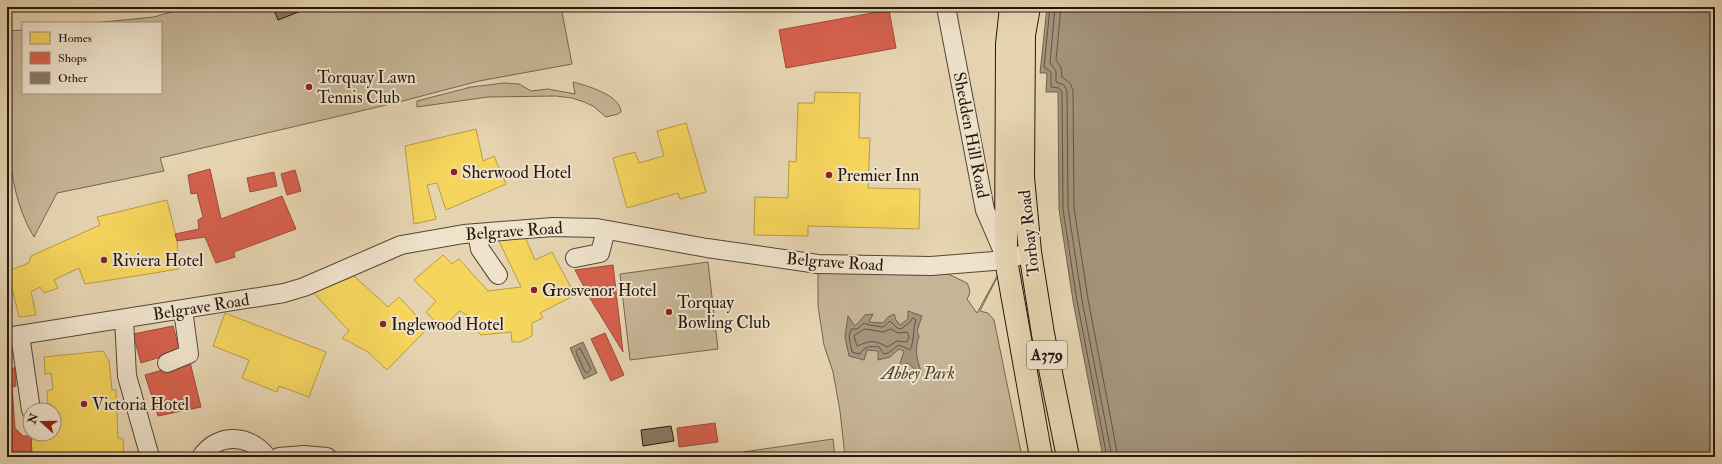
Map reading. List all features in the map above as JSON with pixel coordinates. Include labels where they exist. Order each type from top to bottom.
[{"type":"main road","name":"Torbay Road","points":[[1011,7],[1007,44],[1006,260],[1041,457]]},
{"type":"main road","name":"Torbay Road","points":[[1029,7],[1024,35],[1023,177],[1030,252],[1043,334],[1068,457]]},
{"type":"street","name":"Shedden Hill Road","points":[[946,7],[985,210],[1006,260]]},
{"type":"street","name":"Belgrave Road","points":[[14,336],[124,320],[284,293],[304,287],[401,245],[477,233],[552,227],[606,230],[707,248],[818,264],[931,266],[1006,260],[1030,252]]},
{"type":"street","points":[[575,258],[600,253],[606,230]]},
{"type":"street","points":[[477,233],[480,249],[498,275]]},
{"type":"street","points":[[167,363],[189,354],[183,310]]},
{"type":"street","points":[[124,320],[127,376],[150,457]]},
{"type":"street","points":[[14,336],[29,402]]},
{"type":"street","points":[[201,457],[209,448],[220,440],[247,440],[261,449],[267,457]]},
{"type":"street","points":[[279,457],[304,454],[327,457]]},
{"type":"green space","name":"Torquay Lawn Tennis Club","points":[[188,7],[561,7],[572,64],[479,81],[395,103],[160,158],[164,171],[57,193],[34,237],[23,215],[15,190],[11,164],[7,109],[7,31],[22,30],[22,94],[162,94],[162,22],[103,22],[154,17]]},
{"type":"green space","points":[[573,82],[593,88],[609,96],[619,106],[621,112],[606,117],[593,106],[584,102],[572,98],[556,96],[488,97],[417,107],[417,101],[471,87],[504,83],[519,84],[531,91],[548,89],[575,94]]},
{"type":"green space","name":"Abbey Park","points":[[1006,260],[980,311],[988,313],[994,320],[1022,457],[845,457],[840,411],[833,372],[824,345],[818,306],[818,264],[931,266],[967,283],[970,291],[967,299],[977,313]]},
{"type":"green space","name":"Torquay Bowling Club","points":[[708,262],[718,349],[630,360],[620,274]]},
{"type":"green space","points":[[833,439],[835,457],[744,457],[743,452]]},
{"type":"water","points":[[1047,7],[1715,7],[1715,457],[1103,457],[1073,301],[1059,209],[1058,92],[1046,92],[1047,73],[1040,73]]},
{"type":"water","points":[[908,311],[922,316],[917,331],[919,336],[917,357],[921,371],[916,371],[908,363],[899,367],[904,351],[899,349],[890,357],[878,360],[878,351],[867,350],[864,360],[849,356],[845,337],[848,316],[855,326],[865,315],[873,314],[869,322],[883,323],[888,317],[894,314],[900,325],[908,319]]},
{"type":"water","points":[[583,342],[597,373],[584,379],[570,348]]},
{"type":"building: Homes","name":"Premier Inn","points":[[815,92],[860,93],[859,138],[870,138],[868,188],[920,189],[919,229],[808,226],[808,236],[754,235],[755,197],[788,198],[789,161],[796,162],[798,103],[814,103]]},
{"type":"building: Homes","points":[[686,123],[706,192],[680,199],[678,193],[627,208],[613,158],[635,152],[639,163],[664,156],[657,131]]},
{"type":"building: Homes","name":"Sherwood Hotel","points":[[476,129],[483,161],[494,156],[506,184],[446,210],[437,183],[427,185],[436,219],[414,224],[405,146]]},
{"type":"building: Homes","name":"Riviera Hotel","points":[[167,200],[177,241],[179,269],[85,284],[79,268],[54,280],[58,288],[44,293],[40,287],[31,292],[36,315],[19,317],[8,271],[29,263],[31,256],[100,225],[97,217]]},
{"type":"building: Homes","name":"Grosvenor Hotel","points":[[525,237],[535,260],[552,252],[575,295],[540,313],[543,318],[532,323],[532,336],[520,342],[512,342],[511,332],[481,335],[467,321],[470,317],[460,311],[441,328],[426,312],[436,301],[414,280],[443,255],[452,264],[459,259],[488,291],[521,287],[498,239]]},
{"type":"building: Homes","name":"Inglewood Hotel","points":[[354,276],[388,307],[399,297],[428,328],[387,370],[368,352],[342,338],[349,331],[313,292]]},
{"type":"building: Homes","points":[[225,313],[326,352],[309,397],[279,386],[277,392],[242,378],[249,360],[213,346]]},
{"type":"building: Homes","name":"Victoria Hotel","points":[[103,351],[109,361],[112,390],[116,390],[118,438],[123,439],[124,457],[32,457],[31,442],[62,442],[62,402],[48,402],[47,391],[53,389],[51,373],[45,374],[44,357]]},
{"type":"building: Shops","points":[[889,10],[896,48],[786,68],[779,30]]},
{"type":"building: Shops","points":[[210,169],[221,219],[282,196],[296,229],[234,252],[235,257],[216,263],[205,237],[177,241],[175,234],[199,229],[198,220],[203,217],[197,193],[191,194],[188,175]]},
{"type":"building: Shops","points":[[295,170],[301,191],[287,195],[281,174]]},
{"type":"building: Shops","points":[[274,172],[277,186],[250,192],[247,178]]},
{"type":"building: Shops","points":[[613,265],[623,352],[591,300],[575,270]]},
{"type":"building: Shops","points":[[173,326],[180,351],[141,363],[133,334]]},
{"type":"building: Shops","points":[[605,333],[624,375],[611,381],[591,339]]},
{"type":"building: Shops","points":[[190,362],[201,407],[158,416],[145,375]]},
{"type":"building: Shops","points":[[7,368],[15,368],[16,386],[12,387],[15,428],[22,435],[22,442],[31,442],[32,457],[7,457]]},
{"type":"building: Shops","points":[[715,423],[718,442],[679,447],[677,428]]},
{"type":"building: Other","points":[[273,7],[311,7],[278,20]]},
{"type":"building: Other","points":[[671,426],[674,441],[643,446],[641,430]]},
{"type":"place","name":"Torquay Lawn Tennis Club","points":[[309,87]]},
{"type":"place","name":"Sherwood Hotel","points":[[454,172]]},
{"type":"place","name":"Premier Inn","points":[[829,175]]},
{"type":"place","name":"Riviera Hotel","points":[[104,260]]},
{"type":"place","name":"Grosvenor Hotel","points":[[534,290]]},
{"type":"place","name":"Torquay Bowling Club","points":[[669,312]]},
{"type":"place","name":"Inglewood Hotel","points":[[383,324]]},
{"type":"place","name":"Victoria Hotel","points":[[84,404]]}]
